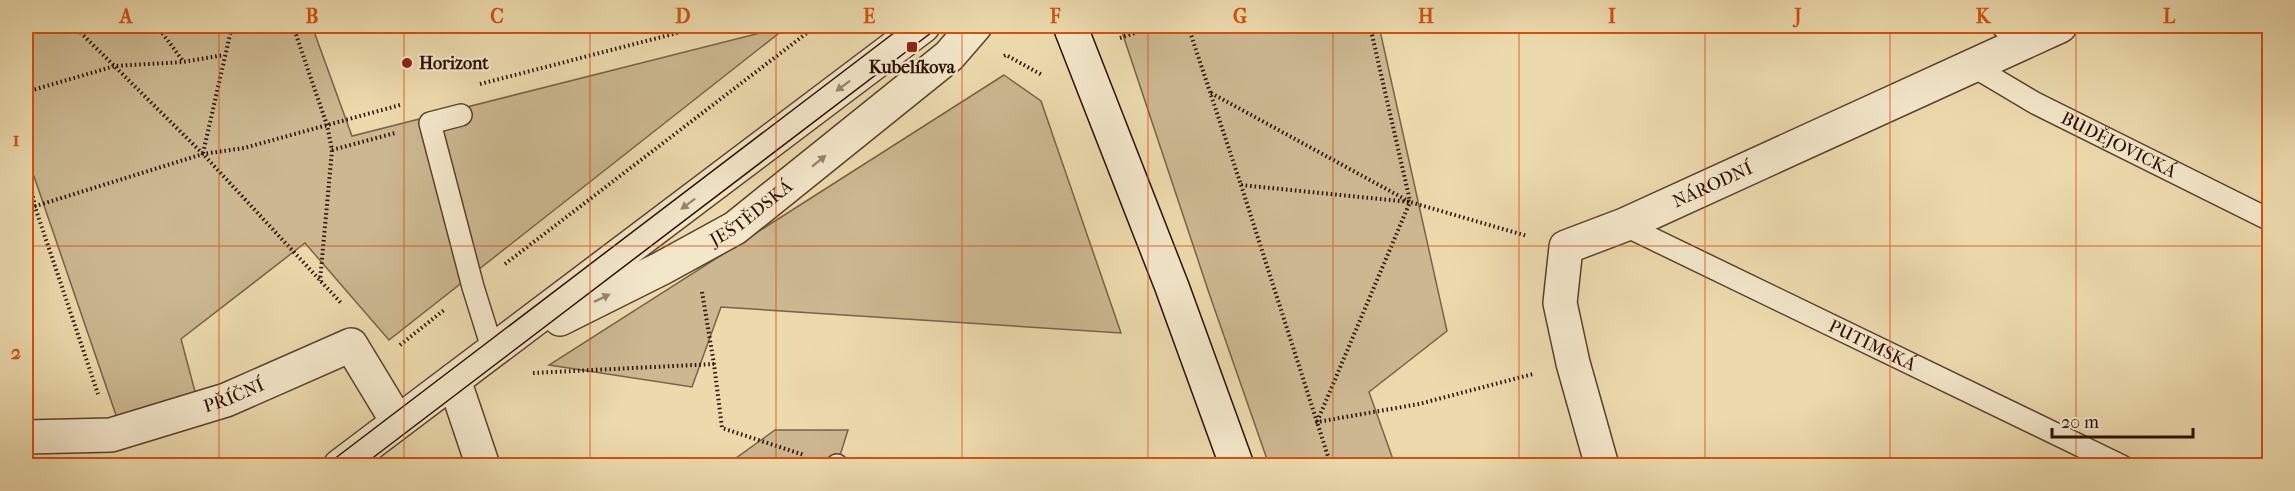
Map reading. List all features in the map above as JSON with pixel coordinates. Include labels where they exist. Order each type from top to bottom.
[{"type":"street","name":"JEŠTĚDSKÁ","points":[[340,465],[923,26]]},
{"type":"street","name":"JEŠTĚDSKÁ","points":[[493,351],[662,268],[735,228],[949,56],[975,26]]},
{"type":"street","name":"NÁRODNÍ","points":[[1566,248],[1624,225],[1971,65],[2011,34],[2060,26]]},
{"type":"street","points":[[1076,39],[1172,287],[1237,465]]},
{"type":"street","points":[[1566,248],[1560,303],[1573,363],[1602,465]]},
{"type":"street","name":"PŘÍČNÍ","points":[[26,437],[111,435],[226,400],[351,345],[397,421]]},
{"type":"street","points":[[454,380],[483,465]]},
{"type":"lane","name":"BUDĚJOVICKÁ","points":[[1971,65],[2036,103],[2270,220]]},
{"type":"lane","points":[[461,115],[430,123],[473,287],[493,351]]},
{"type":"lane","name":"PUTIMSKÁ","points":[[1624,225],[2122,465]]},
{"type":"path","points":[[74,26],[203,154],[343,306]]},
{"type":"path","points":[[158,26],[183,62]]},
{"type":"path","points":[[203,154],[232,26]]},
{"type":"path","points":[[293,26],[327,124],[332,150],[320,281]]},
{"type":"path","points":[[478,85],[704,26]]},
{"type":"path","points":[[397,348],[473,287],[816,26]]},
{"type":"path","points":[[1039,72],[1076,39],[1154,26],[1190,32],[1236,26]]},
{"type":"path","points":[[1188,26],[1331,465]]},
{"type":"path","points":[[1317,422],[1410,202],[1370,26]]},
{"type":"path","points":[[26,92],[116,66],[183,62],[224,55]]},
{"type":"path","points":[[998,59],[1006,55],[1039,72],[1045,78]]},
{"type":"path","points":[[1210,92],[1410,202]]},
{"type":"path","points":[[26,209],[203,154],[244,148],[410,103]]},
{"type":"path","points":[[332,150],[430,123]]},
{"type":"path","points":[[26,161],[35,207],[111,435]]},
{"type":"path","points":[[1241,185],[1410,202],[1566,248]]},
{"type":"path","points":[[700,283],[722,428],[838,465]]},
{"type":"path","points":[[1317,422],[1419,404],[1573,363]]},
{"type":"path","points":[[531,373],[714,364]]},
{"type":"shaded area","points":[[26,26],[312,26],[352,136],[788,26],[389,340],[305,243],[181,339],[197,399],[117,418],[26,153]]},
{"type":"shaded area","points":[[1120,26],[1379,26],[1447,331],[1369,392],[1395,465],[1269,465]]},
{"type":"shaded area","points":[[1004,75],[1041,101],[1121,333],[721,307],[692,387],[549,365]]},
{"type":"shaded area","points":[[775,430],[848,430],[837,465],[725,466]]},
{"type":"tram line","points":[[325,466],[903,26]]},
{"type":"tram line","points":[[362,466],[940,26]]},
{"type":"place","name":"Kubelíkova","points":[[912,47]]},
{"type":"place","name":"Horizont","points":[[407,63]]}]
